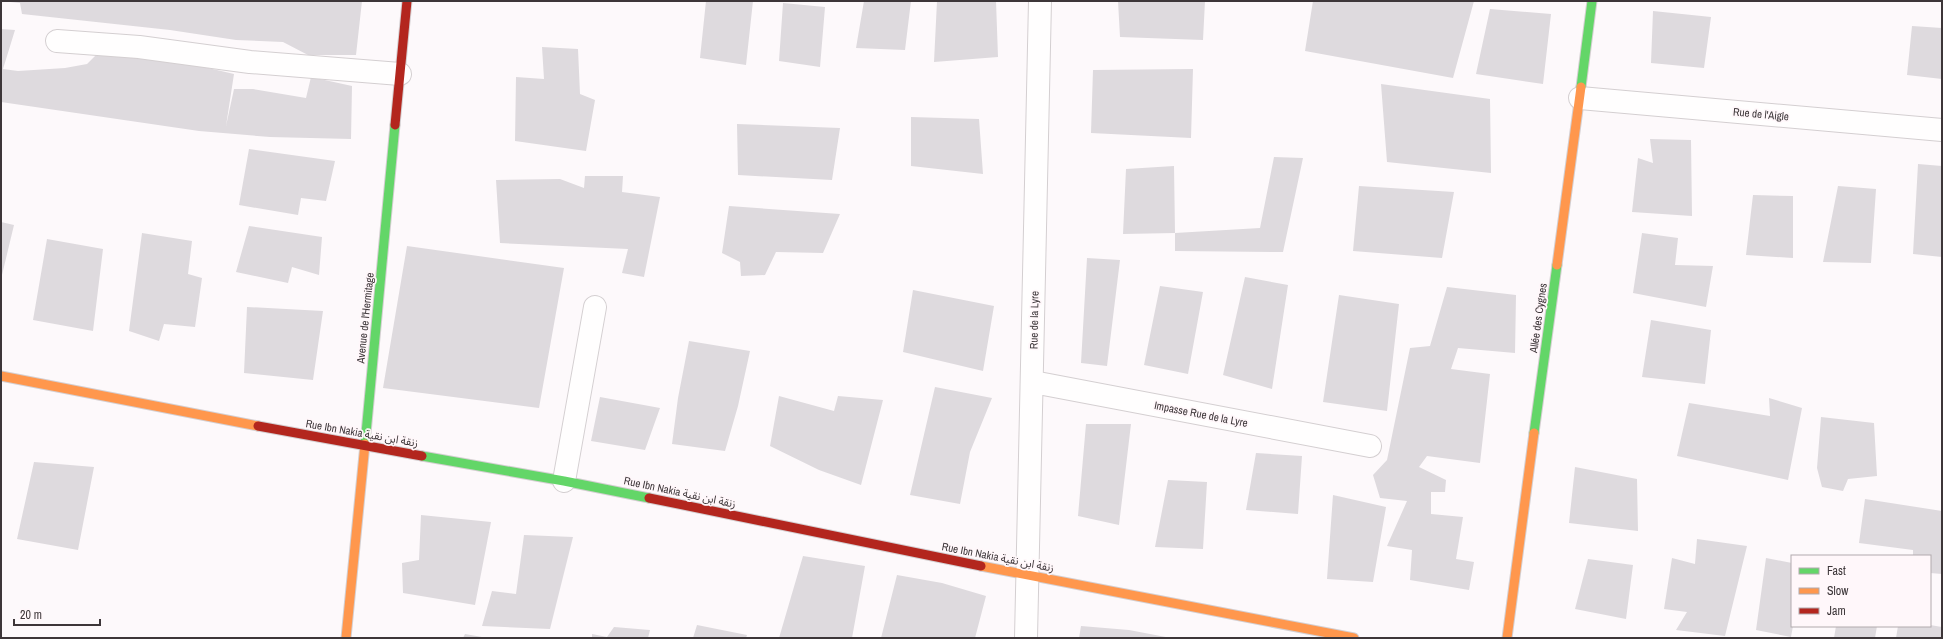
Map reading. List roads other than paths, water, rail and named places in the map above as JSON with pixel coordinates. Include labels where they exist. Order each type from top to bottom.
[{"type":"street","name":"Avenue de l'Hermitage","points":[[346,638],[407,1]]},
{"type":"street","name":"Rue de la Lyre","points":[[1026,638],[1040,1]]},
{"type":"street","name":"Allée des Cygnes","points":[[1507,638],[1592,1]]},
{"type":"street","points":[[57,41],[140,47],[250,62],[400,74]]},
{"type":"street","name":"Rue de l'Aigle","points":[[1580,98],[1942,130]]},
{"type":"street","points":[[564,481],[595,307]]},
{"type":"street","name":"Rue Ibn Nakia زنقة ابن نقية","points":[[1,376],[364,446],[564,481],[1028,576],[1354,638]]},
{"type":"street","name":"Impasse Rue de la Lyre","points":[[1032,382],[1370,446]]}]
